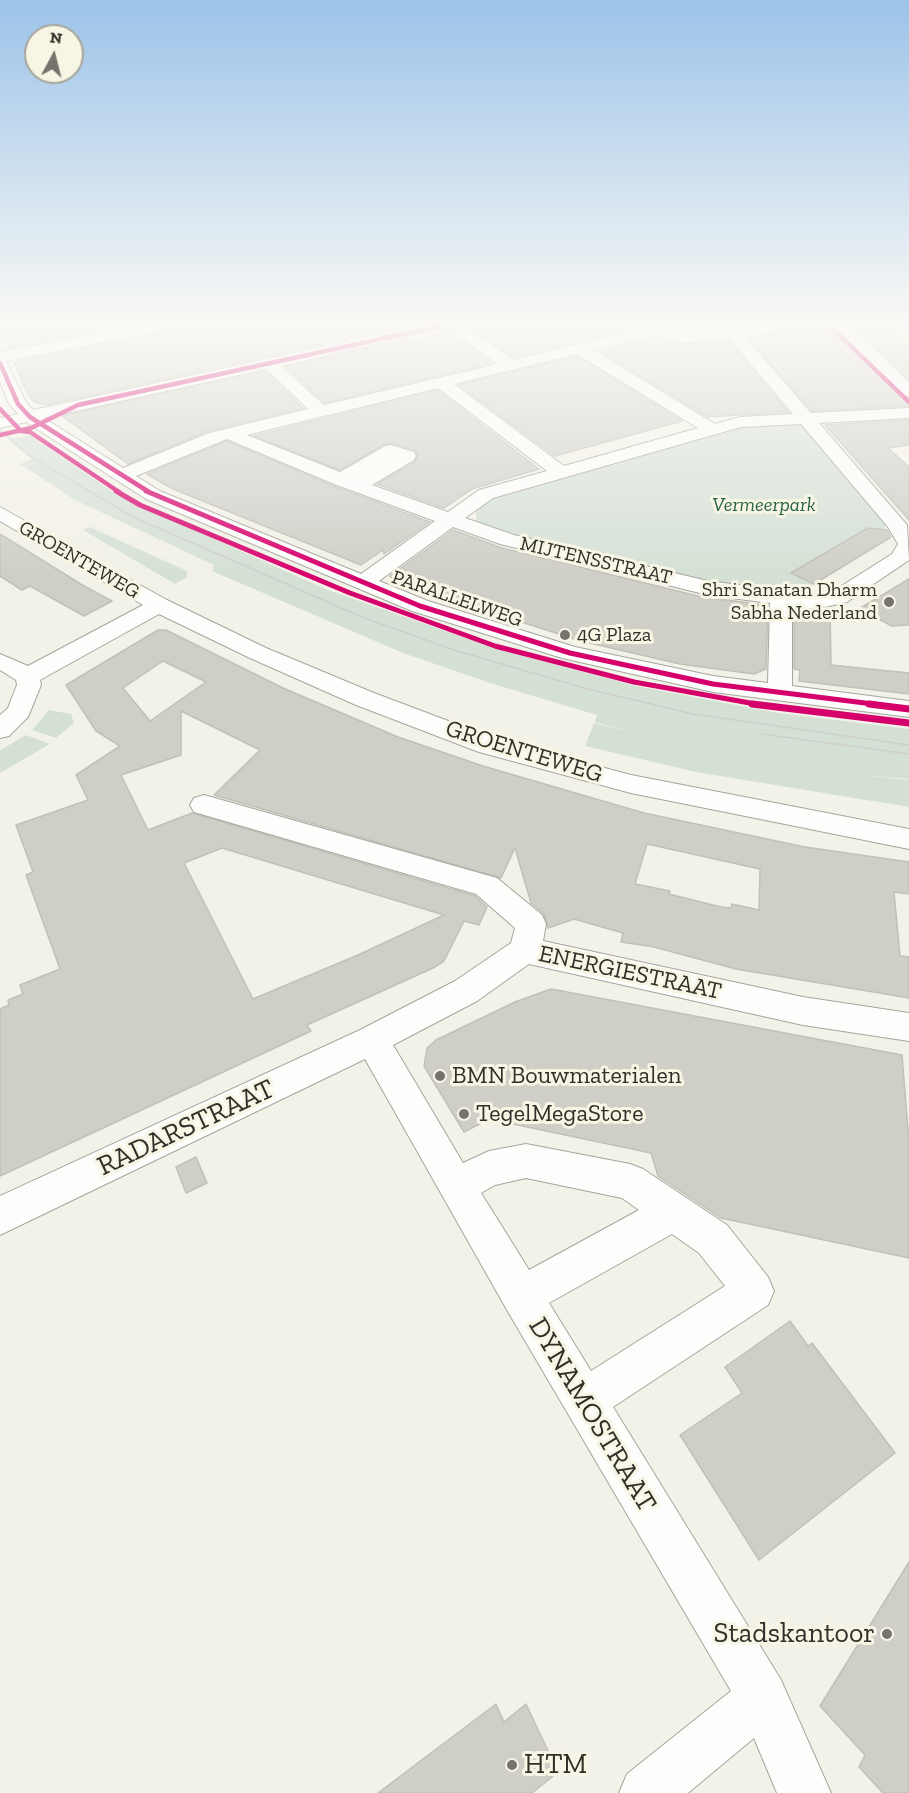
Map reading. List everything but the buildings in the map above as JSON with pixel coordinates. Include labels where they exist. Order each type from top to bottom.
[{"type":"street","points":[[10,417],[45,410]]},
{"type":"street","points":[[120,476],[215,437],[326,410]]},
{"type":"street","points":[[477,410],[560,472]]},
{"type":"street","points":[[679,410],[711,429]]},
{"type":"street","points":[[800,410],[903,524]]},
{"type":"street","points":[[362,583],[486,494],[740,422],[909,413]]},
{"type":"street","name":"PARALLELWEG","points":[[10,417],[153,495],[362,583],[501,633],[570,652],[713,684],[909,709]]},
{"type":"street","name":"MIJTENSSTRAAT","points":[[230,434],[349,483],[507,540],[708,588],[822,601],[839,597],[899,558],[907,550],[908,544],[903,524]]},
{"type":"street","name":"GROENTEWEG","points":[[0,513],[159,605],[279,662],[488,746],[642,787],[757,811],[909,838]]},
{"type":"street","points":[[780,693],[781,597]]},
{"type":"street","name":"GROENTEWEG","points":[[27,677],[159,605]]},
{"type":"street","points":[[0,661],[14,667],[27,677],[29,685],[20,711],[0,730]]},
{"type":"street","points":[[204,805],[486,886],[531,924],[525,950]]},
{"type":"street","name":"ENERGIESTRAAT","points":[[372,1040],[466,991],[525,950],[803,1011],[909,1027]]},
{"type":"street","name":"DYNAMOSTRAAT","points":[[372,1040],[521,1296],[763,1698],[804,1793]]},
{"type":"street","name":"RADARSTRAAT","points":[[0,1216],[372,1040]]},
{"type":"street","points":[[456,1186],[489,1168],[526,1161],[630,1182],[713,1239],[754,1291],[584,1401]]},
{"type":"street","points":[[521,1296],[674,1212]]},
{"type":"street","points":[[646,1793],[763,1698]]},
{"type":"green space","name":"Vermeerpark","points":[[799,422],[885,523],[885,541],[808,588],[791,589],[767,586],[766,589],[706,581],[516,536],[476,521],[476,510],[494,497],[609,464],[612,466],[622,463],[620,461],[742,426]]},
{"type":"green space","points":[[30,435],[119,496],[328,590],[494,648],[636,686],[778,713],[909,729],[909,779],[860,775],[909,780],[909,807],[696,772],[585,746],[594,723],[631,732],[595,722],[597,715],[493,684],[403,653],[212,571],[214,565],[75,500],[20,464],[32,459],[8,439]]},
{"type":"green space","points":[[90,527],[187,571],[187,577],[175,584],[83,530]]},
{"type":"green space","points":[[49,710],[71,714],[74,723],[56,738],[32,730]]},
{"type":"green space","points":[[26,735],[50,744],[0,773],[0,750]]},
{"type":"tram line","points":[[0,430],[27,454],[133,517],[362,617],[454,650],[584,688],[693,714],[909,745]]},
{"type":"tram line","points":[[762,734],[909,754]]},
{"type":"cycle path","points":[[1,410],[21,431],[30,432],[103,483],[140,505],[350,593],[495,646],[634,682],[780,709],[909,723]]},
{"type":"cycle path","points":[[23,410],[30,417],[153,495],[420,606],[570,653],[713,684],[909,709]]},
{"type":"cycle path","points":[[0,435],[31,428],[68,410]]},
{"type":"place","name":"Shri Sanatan Dharm Sabha Nederland","points":[[889,602]]},
{"type":"place","name":"4G Plaza","points":[[565,635]]},
{"type":"place","name":"BMN Bouwmaterialen","points":[[440,1076]]},
{"type":"place","name":"TegelMegaStore","points":[[464,1114]]},
{"type":"place","name":"Stadskantoor","points":[[887,1634]]},
{"type":"place","name":"HTM","points":[[512,1765]]}]
